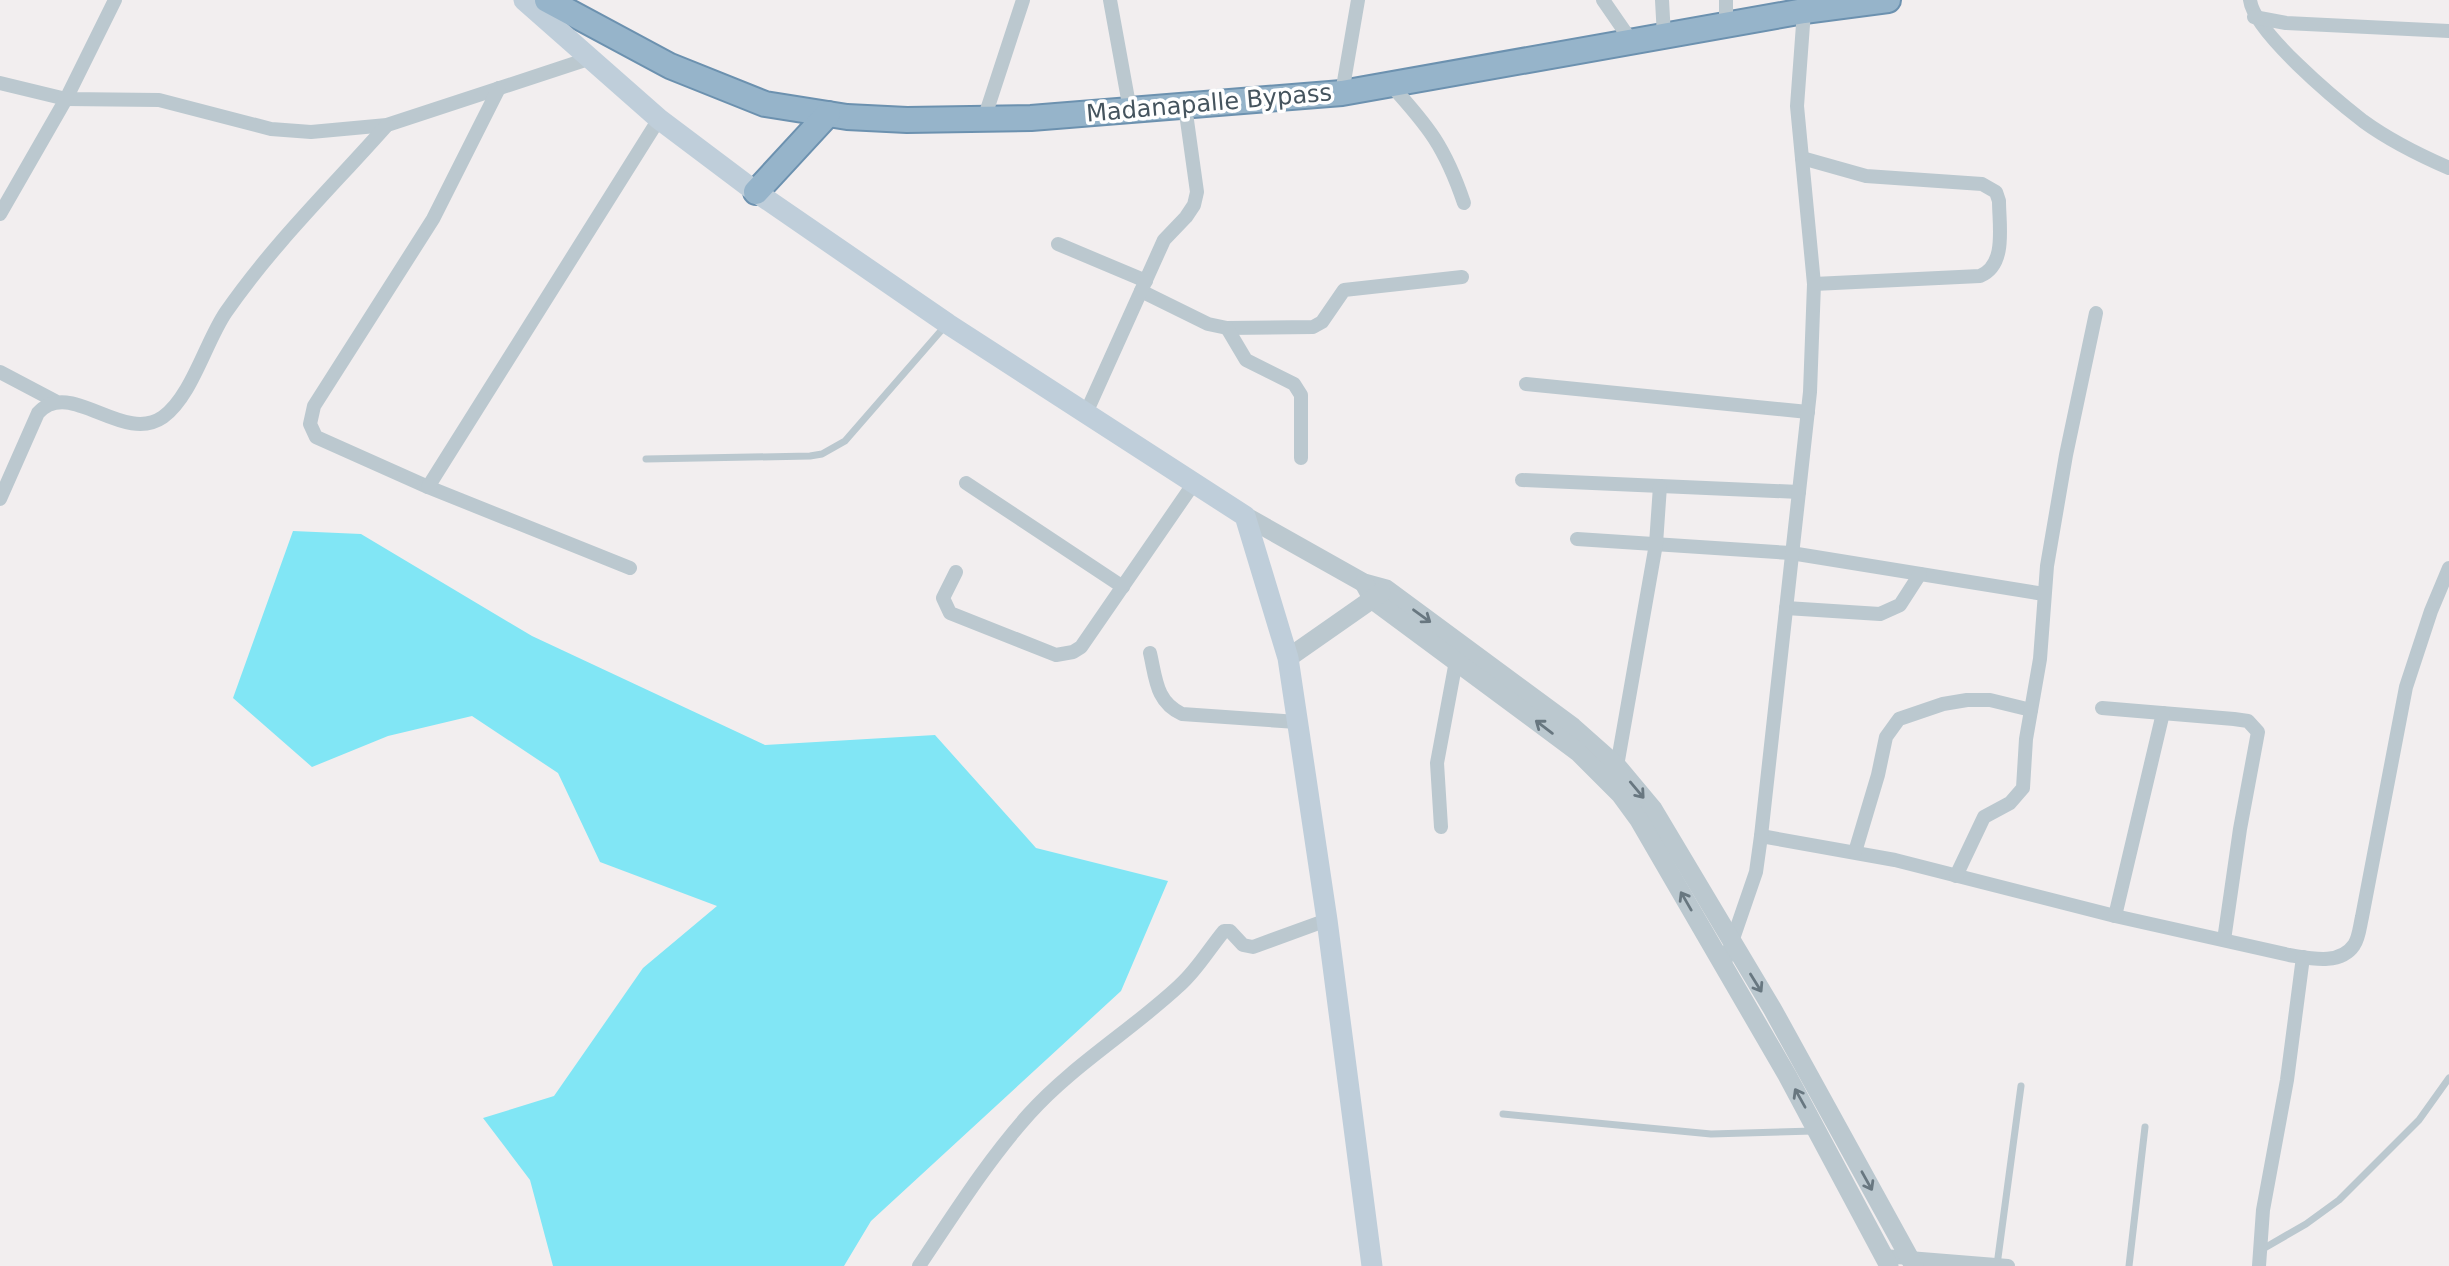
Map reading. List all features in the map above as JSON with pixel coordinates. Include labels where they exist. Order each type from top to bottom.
[{"type":"highway","name":"Madanapalle Bypass","points":[[547,0],[670,66],[765,104],[828,114],[908,120],[984,119],[1130,110],[1342,93],[1664,36],[1727,7],[1804,11],[1888,0]]},
{"type":"highway","points":[[756,191],[828,114]]},
{"type":"main road","points":[[524,0],[659,119],[756,191],[947,324],[1245,516],[1288,658],[1327,920],[1371,1266]]},
{"type":"street","points":[[0,214],[66,99],[115,0]]},
{"type":"street","points":[[984,119],[1023,0]]},
{"type":"street","points":[[1110,0],[1130,110]]},
{"type":"street","points":[[1342,93],[1358,0]]},
{"type":"street","points":[[1603,0],[1632,42]]},
{"type":"street","points":[[1662,0],[1664,36]]},
{"type":"street","points":[[2250,0],[2254,17],[2283,50],[2364,121],[2417,154],[2449,168]]},
{"type":"street","points":[[1724,965],[1756,872],[1808,412],[1814,284],[1797,106],[1804,11]]},
{"type":"street","points":[[2254,17],[2286,23],[2449,31]]},
{"type":"street","points":[[0,83],[66,99],[159,100],[271,129],[311,132],[387,125],[592,58]]},
{"type":"street","points":[[1390,84],[1440,142],[1464,203]]},
{"type":"street","points":[[499,88],[433,219],[310,416],[312,432],[316,437],[428,487],[630,568]]},
{"type":"street","points":[[1086,413],[1164,240],[1194,205],[1197,191],[1185,106]]},
{"type":"street","points":[[428,487],[659,119]]},
{"type":"street","points":[[0,372],[55,401],[127,422],[152,422],[163,416],[185,388],[226,312],[307,212],[387,125]]},
{"type":"street","points":[[1802,158],[1866,176],[1982,184],[1996,192],[1999,201],[1998,257],[1989,272],[1980,276],[1814,284]]},
{"type":"street","points":[[1058,244],[1144,286],[1208,324],[1227,328],[1313,327],[1322,322],[1344,290],[1462,277]]},
{"type":"street","points":[[1956,876],[1984,817],[2010,803],[2023,788],[2031,710],[2040,659],[2044,594],[2066,455],[2096,313]]},
{"type":"street","points":[[1227,328],[1246,360],[1294,384],[1301,395],[1301,458]]},
{"type":"street","points":[[1526,384],[1808,412]]},
{"type":"street","points":[[0,499],[38,413],[55,401]]},
{"type":"street","points":[[1522,480],[1799,492]]},
{"type":"street","points":[[966,483],[1123,587]]},
{"type":"street","points":[[956,572],[943,598],[950,613],[1056,656],[1073,652],[1081,647],[1194,483]]},
{"type":"street","points":[[1617,766],[1656,544],[1660,485]]},
{"type":"street","points":[[1245,516],[1374,591],[1530,693],[1617,766],[1653,809],[1773,1010],[1912,1262]]},
{"type":"street","points":[[1577,539],[1791,553],[2044,594]]},
{"type":"street","points":[[1761,836],[1855,852],[2115,916],[2316,960],[2342,956],[2355,945],[2406,687],[2431,611],[2449,568]]},
{"type":"street","points":[[1786,608],[1880,614],[1894,611],[1920,574]]},
{"type":"street","points":[[1288,658],[1374,591]]},
{"type":"street","points":[[1374,591],[1456,662],[1578,752],[1620,794],[1724,965],[1819,1131],[1886,1261],[2003,1266]]},
{"type":"street","points":[[1150,653],[1158,691],[1171,709],[1182,714],[1297,722]]},
{"type":"street","points":[[1441,827],[1437,763],[1456,662]]},
{"type":"street","points":[[1855,852],[1878,775],[1886,737],[1899,719],[1943,704],[1966,701],[1990,701],[2031,710]]},
{"type":"street","points":[[2102,708],[2248,721],[2258,732],[2239,829],[2224,940]]},
{"type":"street","points":[[2115,916],[2163,713]]},
{"type":"street","points":[[919,1266],[974,1183],[1030,1114],[1077,1069],[1131,1028],[1182,983],[1224,931],[1232,933],[1243,945],[1253,947],[1327,920]]},
{"type":"street","points":[[2259,1266],[2263,1210],[2287,1080],[2303,957]]},
{"type":"lane","points":[[646,459],[810,456],[834,449],[845,442],[947,324]]},
{"type":"lane","points":[[2260,1250],[2306,1224],[2339,1200],[2419,1120],[2449,1078]]},
{"type":"lane","points":[[2003,1266],[2021,1086]]},
{"type":"lane","points":[[1503,1114],[1711,1134],[1819,1131]]},
{"type":"lane","points":[[2129,1266],[2145,1127]]},
{"type":"water","points":[[293,531],[361,534],[532,636],[765,745],[935,735],[1036,848],[1168,881],[1121,991],[871,1221],[844,1266],[553,1266],[530,1180],[483,1118],[554,1096],[643,968],[717,906],[600,862],[558,773],[472,716],[388,736],[312,767],[233,698]]}]
